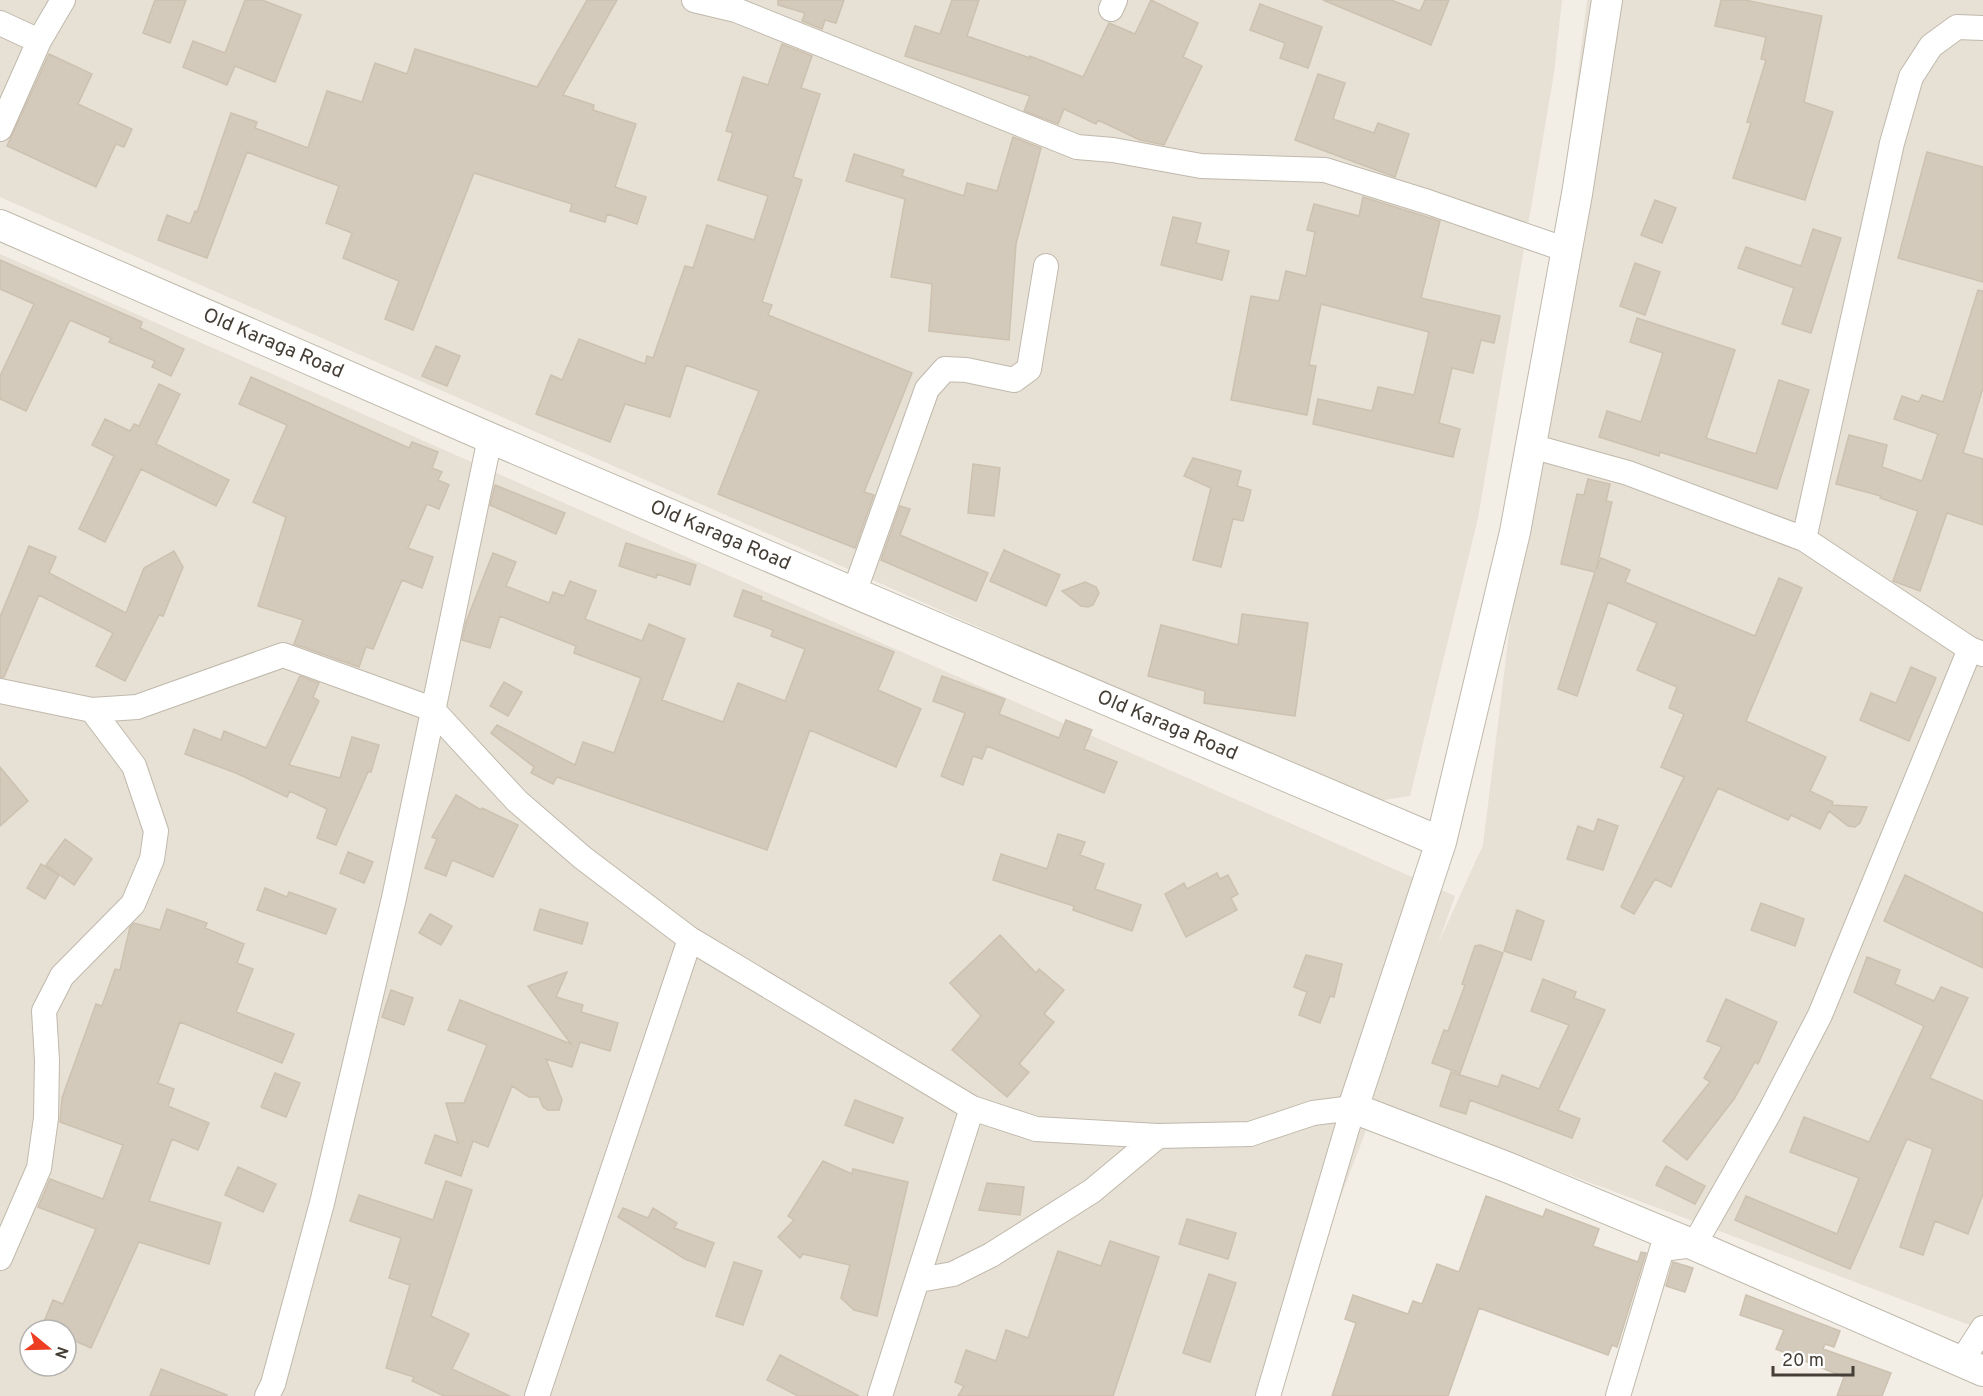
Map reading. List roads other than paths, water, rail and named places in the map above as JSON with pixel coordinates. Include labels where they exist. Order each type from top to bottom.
[{"type":"street","points":[[0,129],[39,41],[63,0]]},
{"type":"street","points":[[694,0],[738,5],[968,101],[1019,125],[1077,147],[1113,150],[1201,166],[1325,170],[1428,202],[1567,250]]},
{"type":"street","points":[[1268,1396],[1353,1108],[1441,842],[1515,532],[1567,250],[1607,0]]},
{"type":"street","points":[[0,23],[39,41]]},
{"type":"street","points":[[1804,539],[1892,143],[1911,77],[1931,46],[1957,27],[1983,28]]},
{"type":"street","name":"Old Karaga Road","points":[[0,225],[490,438],[1441,842]]},
{"type":"street","points":[[854,593],[927,389],[945,369],[966,370],[1014,380],[1029,369],[1046,266]]},
{"type":"street","points":[[267,1396],[273,1384],[327,1180],[394,898],[490,438]]},
{"type":"street","points":[[1531,446],[1628,473],[1804,539],[1977,652],[1820,1015],[1769,1113],[1694,1245]]},
{"type":"street","points":[[0,691],[92,710],[137,707],[283,655],[432,709],[517,801],[583,858],[690,939],[972,1108],[1036,1129],[1158,1136],[1250,1134],[1313,1113],[1353,1108],[1509,1168],[1694,1245],[1972,1366],[1983,1328]]},
{"type":"street","points":[[0,1258],[39,1168],[46,1118],[47,1060],[44,1011],[62,976],[134,903],[152,859],[156,831],[134,765],[92,710]]},
{"type":"street","points":[[537,1396],[690,939]]},
{"type":"street","points":[[880,1396],[919,1280],[972,1108]]},
{"type":"street","points":[[919,1280],[953,1274],[991,1255],[1092,1191],[1158,1136]]},
{"type":"street","points":[[1618,1396],[1662,1249],[1694,1245]]}]
